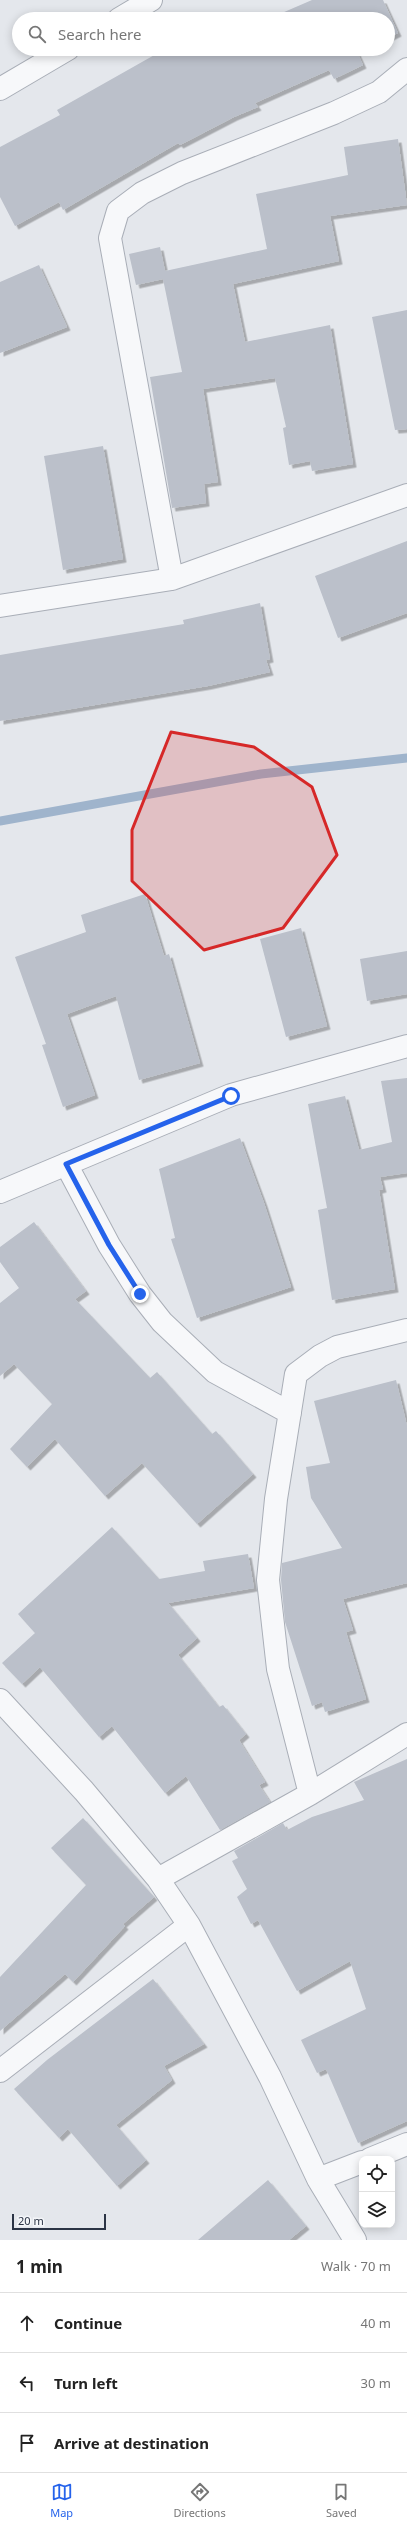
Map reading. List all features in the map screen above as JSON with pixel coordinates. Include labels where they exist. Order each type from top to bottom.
[{"type":"street","points":[[131,12],[151,0]]},
{"type":"street","points":[[0,89],[56,56]]},
{"type":"street","points":[[172,579],[110,238],[118,211],[142,193],[182,173],[334,113],[379,92],[407,69]]},
{"type":"street","points":[[0,606],[172,579],[407,496]]},
{"type":"street","points":[[0,1192],[231,1096],[407,1046]]},
{"type":"street","points":[[66,1164],[109,1245],[140,1294],[162,1322],[215,1372],[290,1413]]},
{"type":"street","points":[[310,1794],[278,1669],[268,1580],[276,1499],[296,1374],[320,1356],[337,1347],[407,1330]]},
{"type":"street","points":[[0,1700],[84,1791],[158,1879],[189,1925],[270,2077],[318,2180],[355,2240]]},
{"type":"street","points":[[158,1879],[310,1794],[407,1734]]},
{"type":"street","points":[[0,2072],[189,1925]]},
{"type":"street","points":[[377,2156],[407,2144]]},
{"type":"street","points":[[318,2180],[359,2163]]},
{"type":"highlighted area","points":[[171,732],[254,747],[312,787],[337,855],[283,928],[204,950],[132,881],[132,830]]},
{"type":"building","points":[[312,0],[383,0],[388,12],[284,12]]},
{"type":"building","points":[[395,26],[398,33],[395,34]]},
{"type":"building","points":[[153,56],[359,56],[363,65],[334,79],[329,70],[255,103],[258,107],[234,117],[180,145],[178,143],[63,210],[59,202],[15,226],[0,197],[0,147],[60,115],[57,110]]},
{"type":"building","points":[[398,139],[407,205],[330,216],[339,261],[233,284],[245,342],[330,325],[353,464],[312,471],[310,461],[289,465],[283,428],[286,427],[275,378],[203,389],[218,482],[204,484],[206,503],[172,508],[150,377],[182,372],[163,279],[136,285],[129,254],[160,247],[165,271],[267,249],[256,194],[348,175],[344,147]]},
{"type":"building","points":[[39,265],[67,327],[0,353],[0,282]]},
{"type":"building","points":[[407,310],[407,429],[395,430],[372,317]]},
{"type":"building","points":[[103,446],[123,559],[63,570],[44,456]]},
{"type":"building","points":[[407,541],[407,613],[338,638],[315,576]]},
{"type":"building","points":[[260,603],[270,659],[266,660],[270,672],[208,686],[0,721],[0,655],[184,624],[183,620]]},
{"type":"building","points":[[145,894],[164,956],[169,954],[200,1063],[139,1080],[116,996],[67,1014],[95,1095],[63,1107],[42,1045],[46,1044],[15,957],[86,932],[81,915]]},
{"type":"building","points":[[301,928],[327,1026],[286,1037],[260,939]]},
{"type":"building","points":[[407,951],[407,994],[367,1001],[360,959]]},
{"type":"building","points":[[407,1078],[407,1173],[380,1177],[383,1189],[379,1190],[395,1289],[332,1300],[318,1210],[327,1208],[308,1104],[345,1096],[359,1150],[392,1142],[381,1081]]},
{"type":"building","points":[[240,1138],[264,1203],[291,1287],[197,1318],[171,1239],[175,1238],[159,1169]]},
{"type":"building","points":[[34,1222],[86,1291],[75,1299],[150,1378],[157,1372],[212,1434],[216,1431],[253,1474],[197,1524],[142,1463],[105,1496],[55,1439],[27,1467],[10,1449],[52,1404],[14,1364],[0,1376],[0,1303],[19,1288],[0,1262],[0,1247]]},
{"type":"building","points":[[396,1380],[407,1426],[407,1583],[343,1599],[353,1630],[346,1632],[366,1699],[325,1712],[322,1702],[312,1706],[285,1622],[281,1580],[282,1563],[342,1548],[311,1498],[306,1467],[330,1463],[314,1401]]},
{"type":"building","points":[[112,1527],[159,1579],[205,1571],[203,1561],[248,1554],[254,1588],[168,1603],[197,1638],[178,1655],[219,1707],[223,1705],[246,1734],[239,1740],[265,1782],[259,1785],[270,1802],[220,1830],[186,1776],[165,1793],[112,1726],[99,1737],[40,1667],[22,1684],[2,1663],[35,1633],[18,1614]]},
{"type":"building","points":[[407,1759],[407,2121],[358,2143],[326,2069],[317,2073],[301,2040],[366,2009],[350,1961],[297,1991],[258,1920],[251,1924],[237,1897],[247,1889],[232,1861],[238,1858],[234,1851],[283,1823],[287,1830],[312,1817],[364,1800],[354,1782]]},
{"type":"building","points":[[83,1818],[154,1897],[123,1924],[125,1926],[73,1982],[65,1974],[0,2031],[0,1977],[86,1885],[51,1848]]},
{"type":"building","points":[[153,1979],[204,2044],[164,2066],[172,2080],[116,2125],[146,2160],[117,2186],[68,2129],[59,2138],[14,2089],[47,2060]]},
{"type":"building","points":[[268,2180],[306,2226],[289,2240],[198,2240]]},
{"type":"waterway","points":[[0,821],[261,774],[407,758]]},
{"type":"route","points":[[140,1294],[109,1245],[66,1164],[231,1096]]}]
